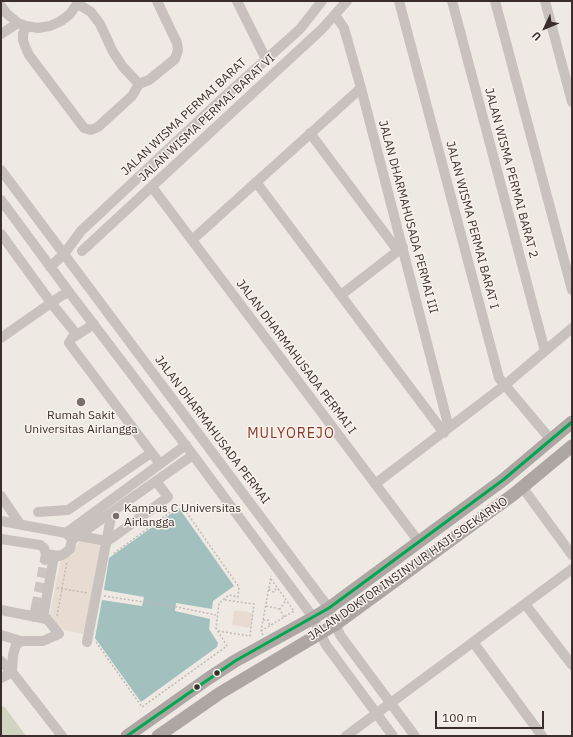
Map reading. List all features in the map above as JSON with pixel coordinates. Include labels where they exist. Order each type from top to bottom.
[{"type":"main road","name":"JALAN DOKTOR INSINYUR HAJI SOEKARNO","points":[[127,736],[208,678],[329,608],[503,480],[572,422]]},
{"type":"main road","name":"JALAN DOKTOR INSINYUR HAJI SOEKARNO","points":[[158,736],[220,693],[336,624],[518,491],[572,446]]},
{"type":"main road","points":[[503,480],[506,489],[518,491]]},
{"type":"street","points":[[22,25],[25,46],[29,55],[84,128],[91,130],[98,127],[132,96],[139,84],[148,80],[175,58],[178,50],[178,43],[157,1]]},
{"type":"street","points":[[237,1],[266,59]]},
{"type":"street","name":"JALAN WISMA PERMAI BARAT","points":[[64,254],[81,231],[223,98],[300,29],[322,1]]},
{"type":"street","name":"JALAN WISMA PERMAI BARAT VI","points":[[82,251],[322,29],[347,1]]},
{"type":"street","name":"JALAN WISMA PERMAI BARAT I","points":[[399,1],[499,378],[551,440]]},
{"type":"street","name":"JALAN WISMA PERMAI BARAT 2","points":[[452,1],[545,351]]},
{"type":"street","points":[[495,1],[572,290]]},
{"type":"street","points":[[545,1],[572,102]]},
{"type":"street","points":[[1,8],[22,25],[38,28],[50,26],[61,21],[70,14],[78,3],[91,12],[100,24],[112,52],[123,67],[139,84]]},
{"type":"street","name":"JALAN DHARMAHUSADA PERMAI III","points":[[334,15],[344,28],[447,431]]},
{"type":"street","points":[[1,34],[22,25]]},
{"type":"street","points":[[192,240],[360,88]]},
{"type":"street","points":[[223,98],[234,109]]},
{"type":"street","points":[[310,133],[400,249],[341,295]]},
{"type":"street","name":"JALAN DHARMAHUSADA PERMAI","points":[[1,170],[329,608],[340,635],[415,736]]},
{"type":"street","points":[[256,182],[341,295],[447,431]]},
{"type":"street","name":"JALAN DHARMAHUSADA PERMAI I","points":[[152,187],[419,542]]},
{"type":"street","points":[[1,200],[50,267],[186,445],[313,618],[326,645],[393,736]]},
{"type":"street","points":[[1,234],[52,304],[77,335]]},
{"type":"street","points":[[50,267],[64,254]]},
{"type":"street","points":[[1,338],[69,292]]},
{"type":"street","points":[[94,324],[70,340],[70,345],[160,464]]},
{"type":"street","points":[[375,484],[447,431],[572,328]]},
{"type":"street","points":[[48,557],[59,556],[72,540],[160,464],[186,445]]},
{"type":"street","points":[[38,512],[68,510],[151,453]]},
{"type":"street","points":[[72,540],[193,455]]},
{"type":"street","points":[[3,519],[72,540],[107,541],[168,497],[156,481]]},
{"type":"street","points":[[518,491],[572,555]]},
{"type":"street","points":[[1,496],[20,524]]},
{"type":"street","points":[[90,640],[112,512]]},
{"type":"street","points":[[1,539],[40,545],[44,548],[48,557],[38,614]]},
{"type":"street","points":[[346,736],[572,569]]},
{"type":"street","points":[[525,604],[572,666]]},
{"type":"street","points":[[1,610],[38,614],[47,619],[57,631],[43,641],[21,641],[1,635]]},
{"type":"street","points":[[12,672],[13,654],[16,645],[21,641]]},
{"type":"street","points":[[473,642],[542,736]]},
{"type":"street","points":[[1,662],[12,672],[62,736]]},
{"type":"street","points":[[1,678],[12,672]]},
{"type":"path","points":[[90,640],[142,707],[227,646],[216,628],[219,603],[229,595],[238,597],[239,587],[180,505],[108,557]]},
{"type":"path","points":[[57,631],[72,540]]},
{"type":"path","points":[[263,635],[261,631],[272,573],[276,579]]},
{"type":"path","points":[[261,631],[294,611],[271,579]]},
{"type":"path","points":[[269,589],[271,592],[274,592],[277,587]]},
{"type":"path","points":[[280,609],[286,599]]},
{"type":"path","points":[[218,631],[250,636],[254,604],[223,600]]},
{"type":"path","points":[[142,601],[217,615]]},
{"type":"path","points":[[266,606],[280,609]]},
{"type":"path","points":[[280,609],[284,617]]},
{"type":"path","points":[[263,620],[268,620],[270,626]]},
{"type":"green space","points":[[4,706],[26,736],[1,736],[1,708]]},
{"type":"shaded area","points":[[81,540],[98,543],[101,548],[85,633],[83,634],[60,629],[49,618],[61,558],[73,550]]},
{"type":"shaded area","points":[[234,610],[253,613],[251,628],[232,625]]},
{"type":"water","points":[[179,508],[234,586],[213,601],[212,609],[176,603],[175,611],[210,619],[209,629],[218,643],[217,647],[141,702],[95,638],[102,600],[142,606],[144,597],[104,590],[109,558]]},
{"type":"tunnel","points":[[36,607],[45,560]]},
{"type":"transit line","points":[[127,736],[235,661],[329,608],[503,480],[572,422]]},
{"type":"place","name":"Rumah Sakit Universitas Airlangga","points":[[81,402]]},
{"type":"place","name":"Kampus C Universitas Airlangga","points":[[116,516]]},
{"type":"district","name":"MULYOREJO","points":[[291,434]]}]
